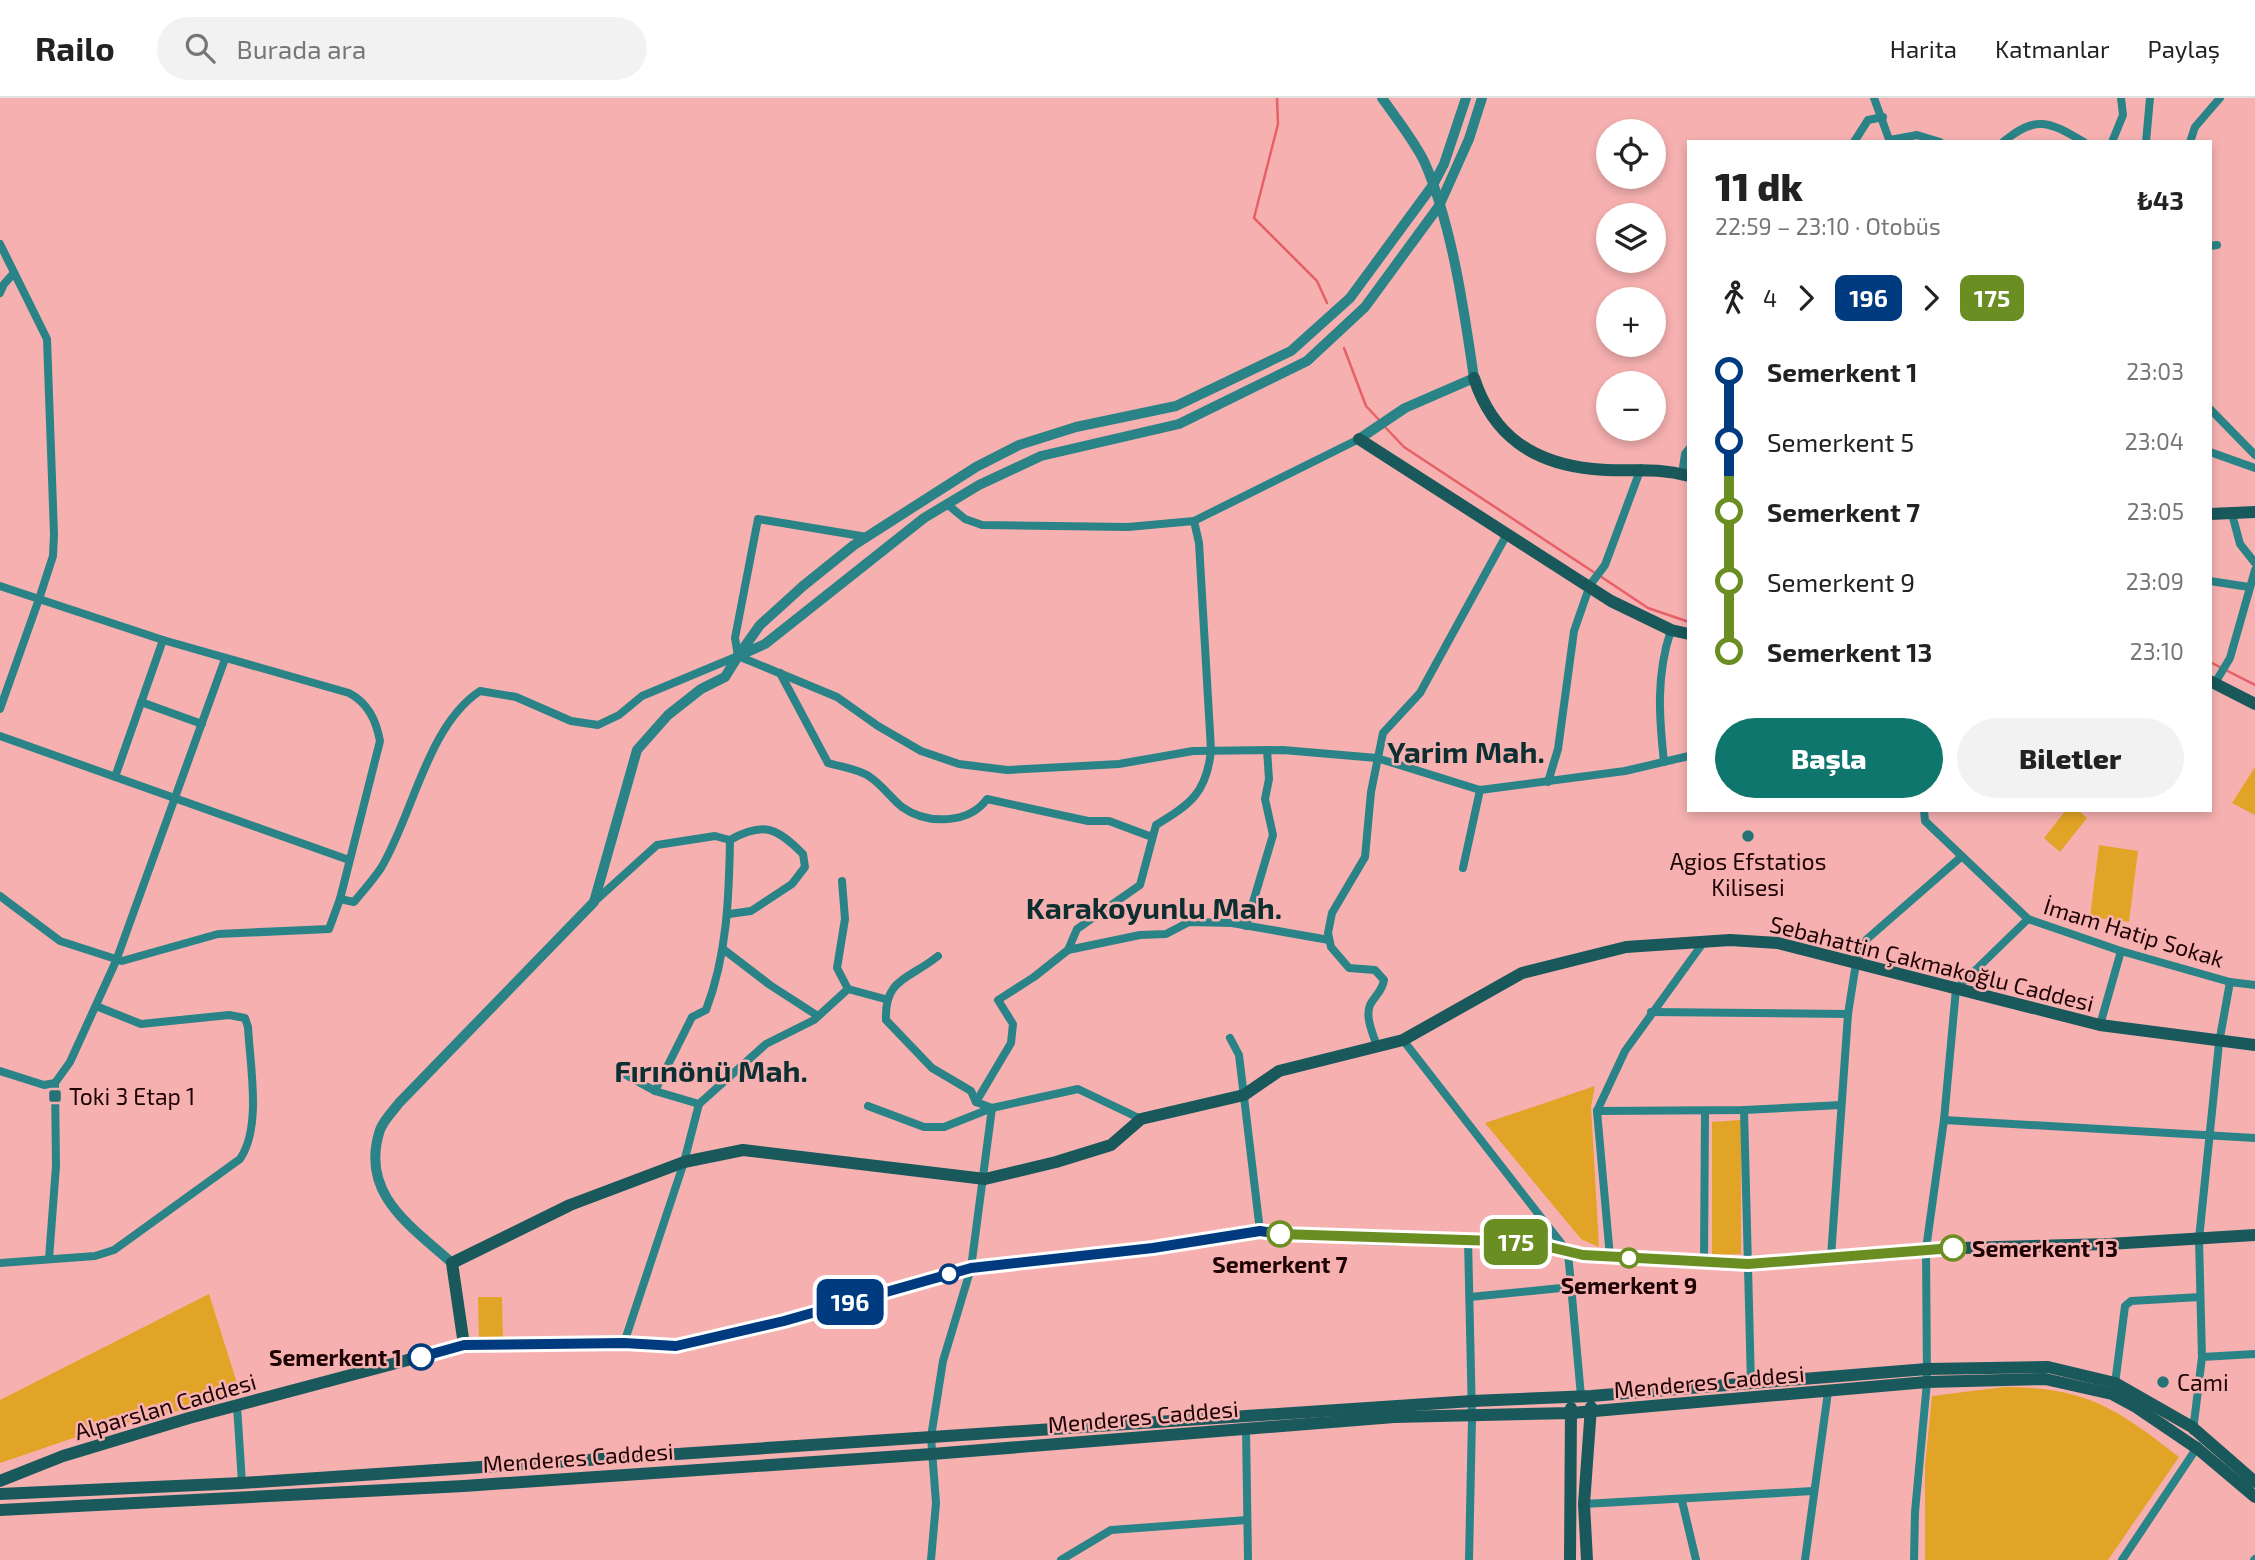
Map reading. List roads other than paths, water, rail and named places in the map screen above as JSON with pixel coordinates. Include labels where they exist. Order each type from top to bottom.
[{"type":"main road","points":[[1474,378],[1482,403],[1516,444],[1538,456],[1595,470],[1641,468],[1685,475]]},
{"type":"main road","points":[[1359,439],[1590,585],[1611,601],[1671,630],[1687,634]]},
{"type":"main road","points":[[2212,514],[2255,512]]},
{"type":"main road","points":[[2215,680],[2255,704]]},
{"type":"main road","name":"Sebahattin Çakmakoğlu Caddesi","points":[[452,1263],[570,1205],[684,1162],[743,1150],[985,1179],[1056,1163],[1111,1145],[1141,1119],[1244,1095],[1279,1071],[1403,1040],[1522,973],[1626,947],[1730,940],[1778,943],[2100,1025],[2219,1043],[2255,1045]]},
{"type":"main road","name":"Alparslan Caddesi","points":[[0,1481],[63,1457],[237,1406],[464,1345],[624,1343],[676,1346],[784,1321],[971,1268],[1153,1248],[1260,1231],[1369,1239],[1528,1242],[1568,1252],[1610,1257],[1748,1264],[1926,1249],[2199,1239],[2255,1234]]},
{"type":"main road","points":[[452,1263],[464,1345]]},
{"type":"main road","name":"Menderes Caddesi","points":[[0,1494],[242,1483],[931,1437],[1472,1407],[1591,1412],[1828,1392],[1927,1375]]},
{"type":"main road","name":"Menderes Caddesi","points":[[0,1510],[422,1488],[932,1454],[1246,1429],[1581,1396],[1927,1375],[2045,1379],[2114,1388],[2192,1427],[2254,1479]]},
{"type":"main road","name":"Menderes Caddesi","points":[[2114,1388],[2198,1449],[2255,1497]]},
{"type":"main road","points":[[1581,1396],[1591,1412],[1584,1504],[1587,1560]]},
{"type":"main road","points":[[1570,1560],[1572,1413],[1581,1396]]},
{"type":"street","points":[[947,504],[965,519],[982,525],[1128,527],[1194,521],[1359,439],[1390,418],[1474,378],[1464,309],[1433,185],[1423,159],[1382,98]]},
{"type":"street","points":[[594,902],[637,750],[668,715],[701,689],[724,677],[760,625],[803,586],[867,537],[976,467],[1019,445],[1076,428],[1176,406],[1291,351],[1350,298],[1433,185],[1444,164],[1466,98]]},
{"type":"street","points":[[340,899],[354,902],[380,869],[442,734],[465,701],[480,691],[516,697],[571,721],[597,725],[619,715],[642,696],[765,644],[924,518],[979,485],[1041,456],[1179,424],[1307,361],[1366,307],[1439,206],[1469,139],[1482,98]]},
{"type":"street","points":[[1874,98],[1890,140]]},
{"type":"street","points":[[2113,140],[2123,115],[2121,98]]},
{"type":"street","points":[[2146,140],[2150,98]]},
{"type":"street","points":[[2191,140],[2195,127],[2220,98]]},
{"type":"street","points":[[1855,140],[1868,120],[1883,117]]},
{"type":"street","points":[[2006,140],[2032,123],[2052,123],[2081,140]]},
{"type":"street","points":[[1894,140],[1917,135],[1933,140]]},
{"type":"street","points":[[0,244],[47,339],[54,534],[53,555],[0,709]]},
{"type":"street","points":[[0,293],[14,273]]},
{"type":"street","points":[[2212,411],[2255,455]]},
{"type":"street","points":[[1685,475],[1687,452]]},
{"type":"street","points":[[2212,453],[2255,468]]},
{"type":"street","points":[[1548,782],[1558,748],[1574,631],[1590,585],[1605,565],[1641,468]]},
{"type":"street","points":[[2232,514],[2240,544],[2255,563]]},
{"type":"street","points":[[738,656],[735,638],[758,519],[867,537]]},
{"type":"street","points":[[1068,950],[1077,929],[1140,885],[1146,871],[1156,825],[1181,811],[1209,777],[1211,750],[1199,542],[1194,521]]},
{"type":"street","points":[[1377,1046],[1369,1020],[1370,1004],[1381,993],[1384,979],[1375,970],[1349,968],[1331,947],[1329,940],[1332,913],[1365,857],[1377,758],[1383,733],[1420,693],[1507,534]]},
{"type":"street","points":[[2215,680],[2230,658],[2255,570]]},
{"type":"street","points":[[2212,581],[2249,587]]},
{"type":"street","points":[[0,586],[163,640],[349,693],[366,706],[373,717],[380,741],[340,899],[329,929],[218,933],[129,961],[116,961],[60,941],[0,896]]},
{"type":"street","points":[[1664,762],[1658,690],[1671,630]]},
{"type":"street","points":[[115,777],[163,640]]},
{"type":"street","points":[[738,656],[837,696],[878,726],[921,751],[959,764],[1007,770],[1094,765],[1211,750],[1267,750],[1377,758],[1480,790],[1625,771],[1687,756]]},
{"type":"street","points":[[50,1259],[56,1166],[55,1083],[70,1062],[116,961],[225,659]]},
{"type":"street","points":[[780,673],[818,749],[828,763],[868,775],[903,808],[920,816],[940,820],[968,816],[979,810],[987,799],[1088,821],[1109,821],[1152,838]]},
{"type":"street","points":[[141,702],[202,724]]},
{"type":"street","points":[[0,736],[349,860]]},
{"type":"street","points":[[1247,926],[1273,835],[1265,799],[1269,779],[1267,750]]},
{"type":"street","points":[[1463,868],[1480,790]]},
{"type":"street","name":"İmam Hatip Sokak","points":[[1924,812],[1926,821],[2028,919],[2121,951],[2230,982],[2255,985]]},
{"type":"street","points":[[452,1263],[393,1210],[378,1186],[376,1161],[380,1129],[398,1103],[594,902],[657,845],[715,836],[730,840],[749,830],[774,830],[803,854],[805,867],[792,884],[751,911],[729,914]]},
{"type":"street","points":[[655,1091],[692,1017],[706,1010],[729,914],[730,840]]},
{"type":"street","points":[[1831,1257],[1847,1014],[1856,963],[1867,939],[1961,857]]},
{"type":"street","points":[[842,881],[845,919],[837,968],[848,989],[885,999]]},
{"type":"street","points":[[1914,1560],[1915,1512],[1927,1375],[1926,1249],[1944,1120],[1956,989],[2028,919]]},
{"type":"street","points":[[976,1102],[1011,1043],[1013,1024],[998,1000],[1034,977],[1068,950],[1140,935],[1166,934],[1189,922],[1247,926],[1329,940]]},
{"type":"street","points":[[1610,1257],[1597,1111],[1625,1051],[1703,943]]},
{"type":"street","points":[[723,948],[770,985],[818,1016]]},
{"type":"street","points":[[2100,1025],[2121,951]]},
{"type":"street","points":[[938,956],[919,971],[898,982],[885,999],[886,1020],[932,1068],[971,1091],[976,1102],[992,1108]]},
{"type":"street","points":[[2122,1560],[2198,1449],[2192,1427],[2202,1357],[2199,1239],[2219,1043],[2230,982]]},
{"type":"street","points":[[624,1343],[684,1162],[699,1104],[766,1044],[818,1016],[848,989]]},
{"type":"street","points":[[0,1263],[95,1256],[114,1250],[240,1159],[248,1147],[253,1129],[248,1027],[245,1018],[229,1015],[141,1024],[96,1006]]},
{"type":"street","points":[[1651,1012],[1847,1014]]},
{"type":"street","points":[[1230,1038],[1239,1055],[1260,1231]]},
{"type":"street","points":[[1403,1040],[1568,1252],[1581,1396]]},
{"type":"street","points":[[0,1070],[44,1085],[55,1083]]},
{"type":"street","points":[[626,1074],[655,1091],[699,1104]]},
{"type":"street","points":[[868,1106],[925,1127],[944,1127],[992,1108],[1078,1089],[1141,1119]]},
{"type":"street","points":[[1597,1111],[1704,1111],[1841,1105]]},
{"type":"street","points":[[931,1560],[936,1503],[931,1437],[943,1361],[971,1268],[985,1179],[992,1108]]},
{"type":"street","points":[[1744,1110],[1751,1384]]},
{"type":"street","points":[[1704,1111],[1704,1262]]},
{"type":"street","points":[[1944,1120],[2255,1138]]},
{"type":"street","points":[[1468,1239],[1472,1407],[1469,1560]]},
{"type":"street","points":[[1470,1297],[1571,1287]]},
{"type":"street","points":[[2114,1388],[2124,1306],[2132,1301],[2200,1297]]},
{"type":"street","points":[[2202,1357],[2255,1354]]},
{"type":"street","points":[[1805,1560],[1828,1392]]},
{"type":"street","points":[[237,1406],[242,1483]]},
{"type":"street","points":[[1246,1429],[1248,1560]]},
{"type":"street","points":[[1584,1504],[1682,1501],[1813,1491]]},
{"type":"street","points":[[1682,1501],[1696,1560]]},
{"type":"street","points":[[1061,1560],[1096,1536],[1120,1528],[1247,1520]]},
{"type":"waterway","points":[[1277,98],[1278,124],[1254,218],[1317,281],[1327,303]]},
{"type":"waterway","points":[[1344,348],[1366,406],[1381,422]]},
{"type":"waterway","points":[[1385,427],[1404,447],[1595,573]]},
{"type":"waterway","points":[[1600,576],[1648,608],[1687,621]]},
{"type":"waterway","points":[[2212,663],[2255,685]]},
{"type":"place","name":"Agios Efstatios Kilisesi","points":[[1748,836]]},
{"type":"place","name":"Toki 3 Etap 1","points":[[55,1096]]},
{"type":"place","name":"Semerkent 7","points":[[1280,1234]]},
{"type":"place","name":"Semerkent 13","points":[[1953,1248]]},
{"type":"place","name":"Semerkent 9","points":[[1629,1258]]},
{"type":"place","name":"Semerkent 1","points":[[421,1357]]},
{"type":"place","name":"Cami","points":[[2163,1382]]},
{"type":"district","name":"Yarim Mah.","points":[[1466,751]]},
{"type":"district","name":"Karakoyunlu Mah.","points":[[1154,907]]},
{"type":"district","name":"Fırınönü Mah.","points":[[711,1070]]}]
